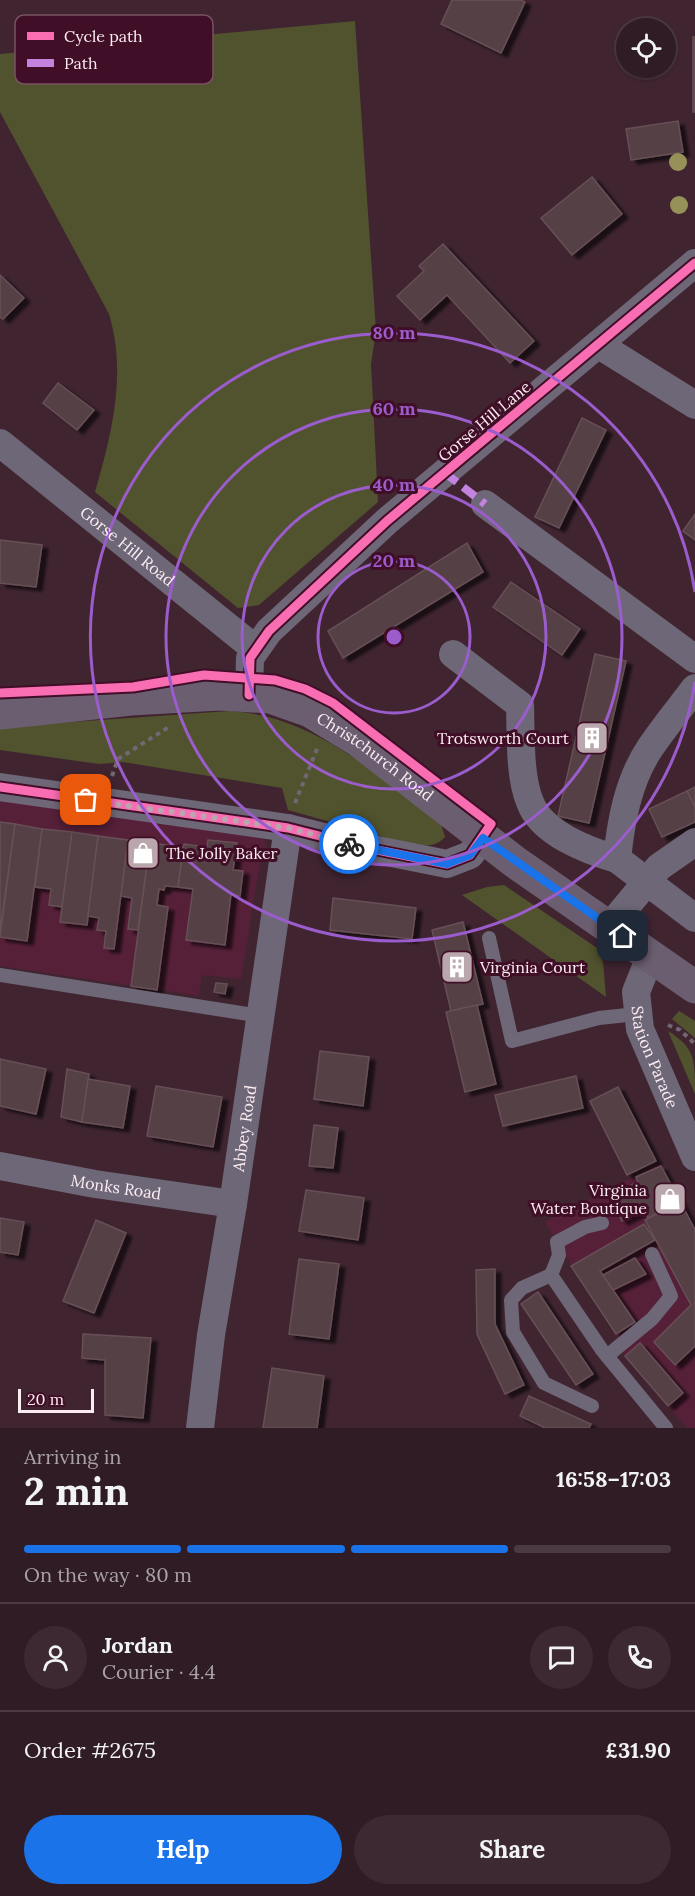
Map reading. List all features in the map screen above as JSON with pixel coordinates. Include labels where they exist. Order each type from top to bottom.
[{"type":"main road","name":"Christchurch Road","points":[[0,713],[131,699],[219,693],[249,695],[292,704],[328,721],[388,762],[483,838],[695,987]]},
{"type":"street","name":"Gorse Hill Lane","points":[[254,648],[324,578],[387,521],[600,345],[695,263]]},
{"type":"street","points":[[600,345],[695,405]]},
{"type":"street","name":"Gorse Hill Road","points":[[0,443],[254,648]]},
{"type":"street","points":[[485,504],[695,659]]},
{"type":"street","points":[[249,695],[248,668],[254,648]]},
{"type":"street","points":[[453,654],[520,705],[526,786],[530,802],[538,816],[560,835],[586,850],[617,860],[648,880],[695,918]]},
{"type":"street","points":[[617,860],[629,794],[635,776],[649,749],[695,688]]},
{"type":"street","points":[[0,787],[288,828],[367,848],[447,864],[470,855],[483,838]]},
{"type":"street","name":"Abbey Road","points":[[200,1428],[211,1335],[234,1204],[288,828]]},
{"type":"street","points":[[609,926],[659,867],[695,843]]},
{"type":"street","name":"Station Parade","points":[[650,957],[636,992],[637,1014],[644,1041],[695,1157]]},
{"type":"street","name":"Monks Road","points":[[0,1166],[95,1184],[234,1204]]},
{"type":"lane","points":[[489,938],[512,1041],[599,1018],[637,1014]]},
{"type":"lane","points":[[0,975],[261,1016]]},
{"type":"lane","points":[[592,1406],[544,1383],[513,1332],[511,1300],[522,1288],[551,1275],[559,1256],[558,1242],[585,1227],[602,1223]]},
{"type":"lane","points":[[607,1356],[652,1319],[671,1296],[652,1254]]},
{"type":"lane","points":[[551,1275],[607,1356],[666,1428]]},
{"type":"path","points":[[110,783],[118,759],[172,725]]},
{"type":"path","points":[[288,828],[318,746]]},
{"type":"shaded area","points":[[0,792],[260,832],[267,845],[261,856],[241,979],[202,975],[199,996],[0,966]]},
{"type":"shaded area","points":[[660,1163],[695,1227],[695,1428],[687,1428],[625,1356],[616,1334],[545,1222]]},
{"type":"green space","points":[[355,21],[376,331],[371,364],[378,502],[259,605],[238,608],[95,492],[112,426],[117,381],[117,359],[109,314],[0,112],[0,54],[15,53],[15,84],[213,84],[213,34]]},
{"type":"green space","points":[[230,711],[261,715],[289,724],[343,751],[393,786],[441,824],[445,837],[426,846],[412,845],[288,810],[282,788],[123,762],[99,764],[0,750],[0,727]]},
{"type":"green space","points":[[504,885],[597,948],[603,962],[606,997],[462,895],[487,887]]},
{"type":"green space","points":[[679,1011],[695,1021],[695,1038],[672,1019]]},
{"type":"green space","points":[[668,1031],[684,1043],[692,1056],[695,1094]]},
{"type":"building","points":[[452,0],[521,0],[525,2],[501,53],[441,24]]},
{"type":"building","points":[[693,37],[695,37],[695,112],[693,112]]},
{"type":"building","points":[[678,121],[683,152],[631,160],[626,129]]},
{"type":"building","points":[[592,177],[622,214],[572,255],[541,218]]},
{"type":"building","points":[[443,244],[534,341],[510,363],[447,295],[420,320],[397,296],[424,271],[419,266]]},
{"type":"building","points":[[0,275],[24,298],[3,319],[0,317]]},
{"type":"building","points":[[58,383],[94,410],[77,430],[43,403]]},
{"type":"building","points":[[582,418],[606,430],[559,528],[535,517]]},
{"type":"building","points":[[695,514],[695,540],[683,531]]},
{"type":"building","points":[[0,540],[42,545],[36,587],[0,583]]},
{"type":"building","points":[[467,543],[483,572],[343,658],[328,631]]},
{"type":"building","points":[[511,582],[580,629],[562,655],[493,607]]},
{"type":"building","name":"Trotsworth Court","points":[[595,654],[626,661],[589,823],[558,816]]},
{"type":"building","points":[[695,787],[695,807],[687,791]]},
{"type":"building","points":[[687,791],[695,807],[695,822],[662,837],[649,809]]},
{"type":"building","points":[[0,822],[15,824],[0,931]]},
{"type":"building","points":[[15,824],[42,829],[27,941],[0,937]]},
{"type":"building","points":[[42,829],[72,832],[62,907],[49,905],[51,889],[35,887]]},
{"type":"building","points":[[72,832],[98,836],[87,925],[60,922]]},
{"type":"building","points":[[98,836],[128,840],[114,949],[104,948],[106,931],[97,930],[99,918],[88,916]]},
{"type":"building","points":[[128,840],[150,843],[138,930],[128,929],[132,898],[121,896]]},
{"type":"building","points":[[208,840],[237,843],[233,870],[243,871],[240,896],[231,894],[225,945],[186,940],[193,889],[178,887],[184,844],[207,847]]},
{"type":"building","points":[[150,843],[183,847],[178,887],[165,886],[164,890],[159,889],[157,905],[168,907],[157,990],[131,986]]},
{"type":"building","points":[[333,898],[416,908],[412,939],[330,930]]},
{"type":"building","name":"Virginia Court","points":[[463,922],[483,1004],[451,1011],[432,930]]},
{"type":"building","points":[[216,983],[227,984],[225,994],[214,992]]},
{"type":"building","name":"Virginia Court","points":[[477,1005],[496,1084],[465,1092],[446,1012]]},
{"type":"building","points":[[320,1051],[369,1057],[363,1106],[314,1099]]},
{"type":"building","points":[[0,1059],[46,1069],[36,1114],[0,1106]]},
{"type":"building","points":[[67,1069],[89,1074],[82,1122],[61,1117]]},
{"type":"building","points":[[576,1076],[583,1108],[503,1126],[495,1095]]},
{"type":"building","points":[[88,1079],[130,1086],[123,1128],[82,1122]]},
{"type":"building","points":[[156,1086],[222,1097],[213,1147],[147,1136]]},
{"type":"building","points":[[618,1087],[656,1161],[627,1175],[590,1101]]},
{"type":"building","points":[[314,1125],[338,1128],[333,1168],[309,1166]]},
{"type":"building","points":[[661,1166],[680,1201],[648,1218],[644,1210],[622,1221],[608,1196],[638,1182],[636,1177]]},
{"type":"building","points":[[306,1190],[364,1198],[358,1240],[299,1231]]},
{"type":"building","points":[[680,1201],[695,1230],[695,1346],[675,1365],[654,1342],[691,1305],[645,1220]]},
{"type":"building","points":[[0,1218],[24,1222],[18,1255],[0,1252]]},
{"type":"building","points":[[96,1220],[126,1233],[94,1313],[63,1301]]},
{"type":"building","points":[[644,1224],[655,1240],[600,1271],[635,1322],[616,1334],[571,1266]]},
{"type":"building","points":[[635,1258],[646,1274],[613,1290],[603,1275]]},
{"type":"building","points":[[299,1259],[339,1264],[329,1339],[289,1334]]},
{"type":"building","points":[[495,1269],[495,1324],[524,1385],[505,1394],[477,1334],[476,1270]]},
{"type":"building","points":[[538,1292],[593,1374],[576,1385],[521,1304]]},
{"type":"building","points":[[83,1334],[151,1338],[143,1418],[105,1415],[105,1360],[82,1358]]},
{"type":"building","points":[[640,1343],[683,1393],[668,1406],[625,1356]]},
{"type":"building","points":[[272,1368],[324,1376],[317,1428],[263,1428]]},
{"type":"building","points":[[529,1396],[591,1424],[589,1428],[545,1428],[520,1416]]},
{"type":"marked path","points":[[445,473],[485,504]]},
{"type":"cycle path","points":[[249,695],[250,658],[269,631],[387,521],[695,263]]},
{"type":"cycle path","points":[[0,693],[133,687],[204,675],[275,680],[305,689],[333,703],[491,824],[470,855],[447,864],[367,848],[288,828],[0,787]]},
{"type":"way so far","points":[[86,800],[288,828],[349,844]]},
{"type":"place","name":"Trotsworth Court","points":[[592,738]]},
{"type":"place","name":"The Jolly Baker","points":[[143,853]]},
{"type":"place","name":"Virginia Court","points":[[457,967]]},
{"type":"place","name":"Virginia Water Boutique","points":[[670,1199]]},
{"type":"route","points":[[349,844],[447,864],[470,855],[483,838],[623,936]]}]
